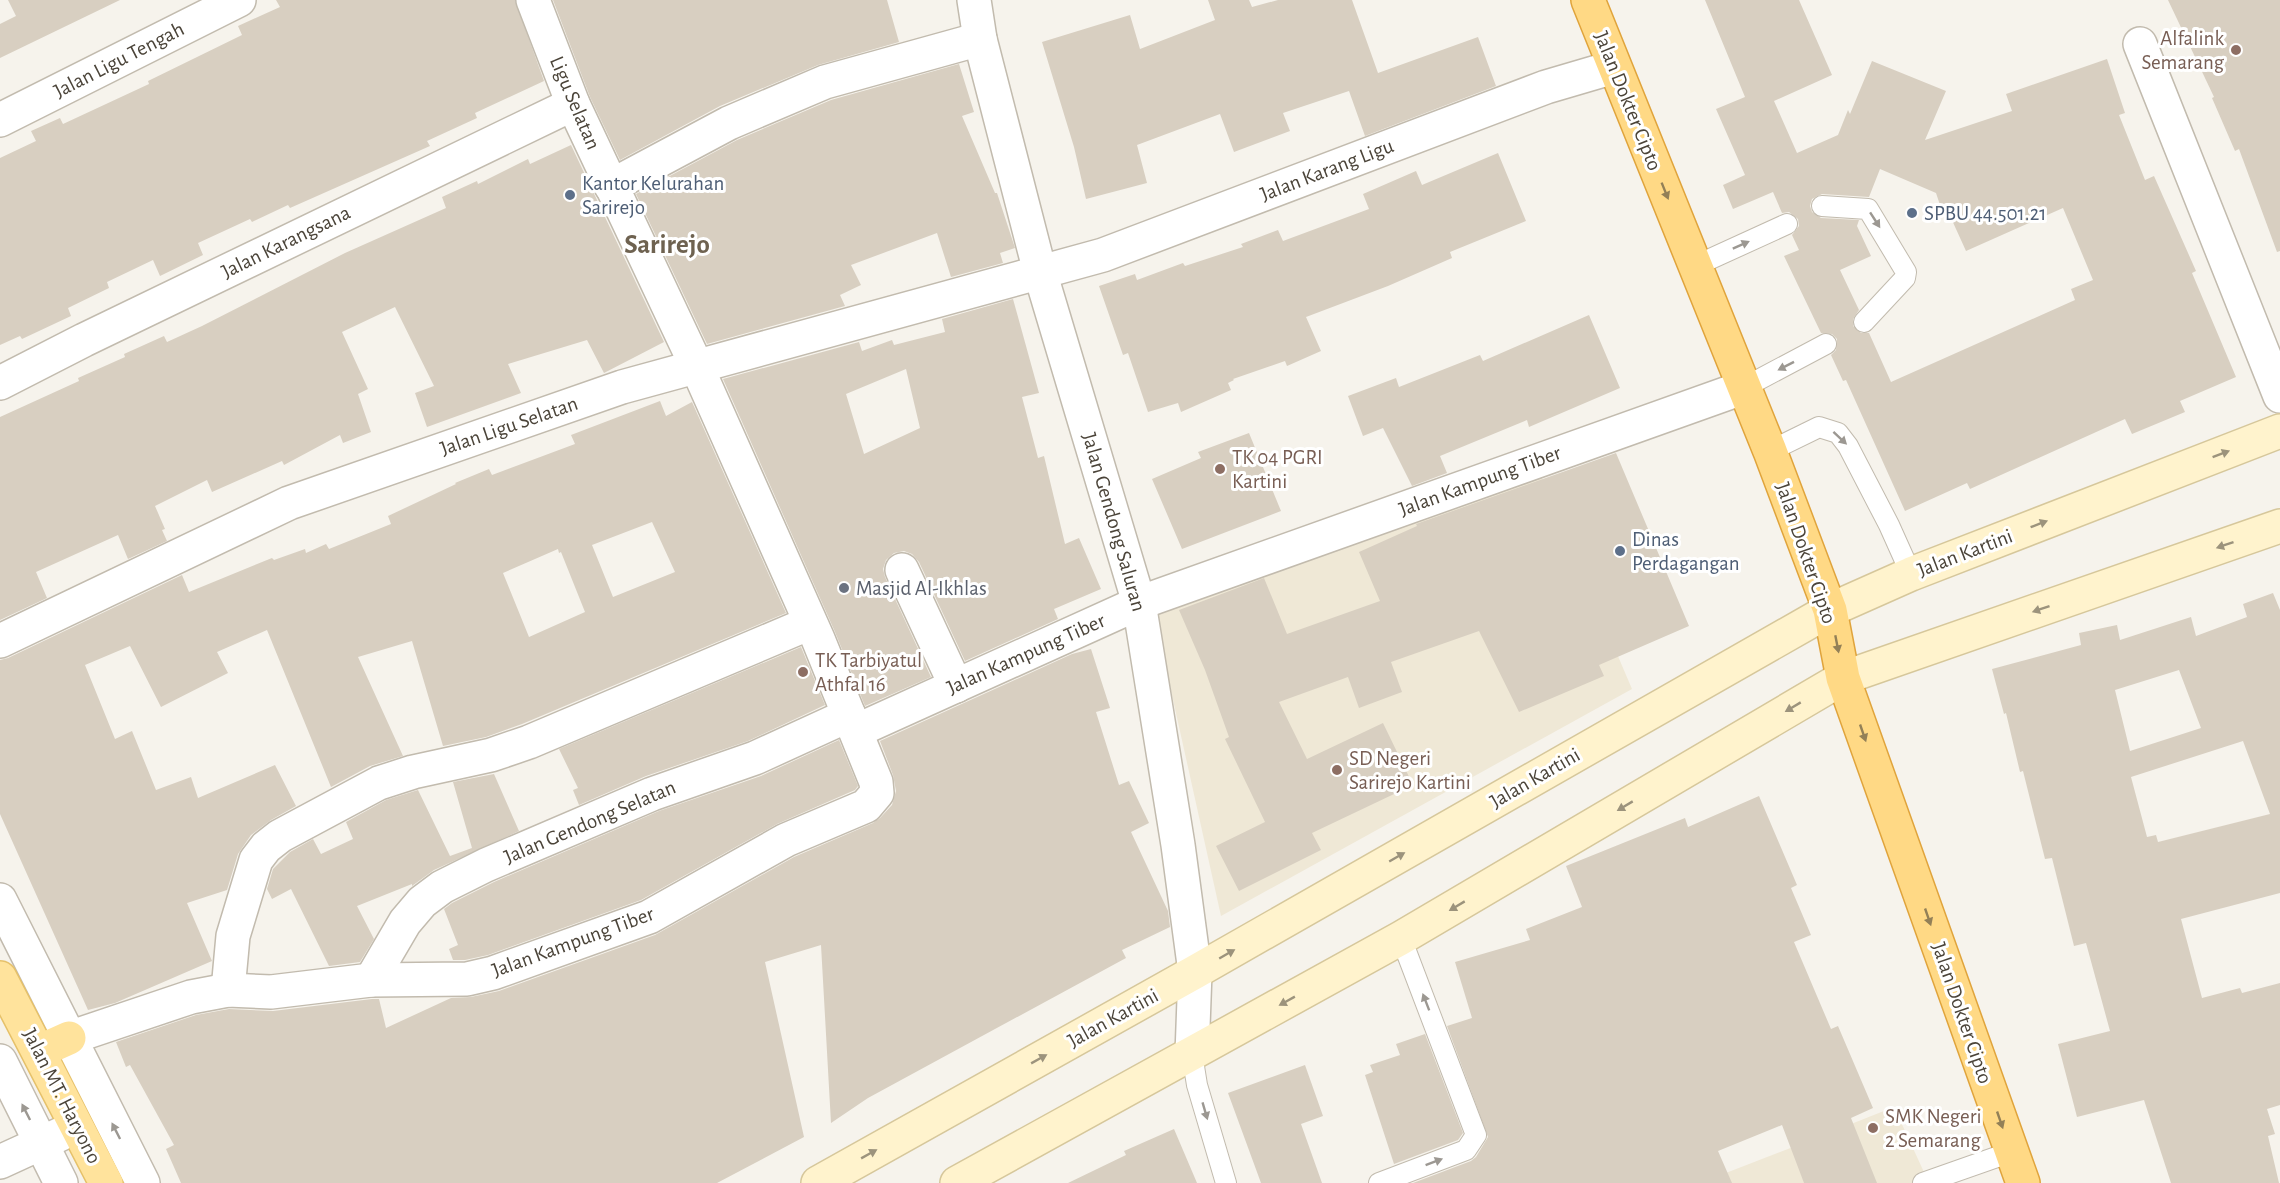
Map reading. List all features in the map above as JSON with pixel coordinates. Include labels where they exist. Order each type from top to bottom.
[{"type":"highway","name":"Jalan Dokter Cipto","points":[[1588,0],[1745,387],[1830,610],[1843,678],[2023,1183]]},
{"type":"main road","name":"Jalan Kartini","points":[[818,1183],[1195,972],[1830,610],[1911,574],[2280,430]]},
{"type":"main road","points":[[957,1183],[1401,938],[1843,678],[2280,526]]},
{"type":"main road","name":"Jalan MT. Haryono","points":[[0,977],[106,1183]]},
{"type":"main road","points":[[40,1051],[69,1038]]},
{"type":"street","name":"Jalan Ligu Tengah","points":[[0,120],[239,0]]},
{"type":"street","name":"Ligu Selatan","points":[[533,0],[573,104],[697,367],[810,623]]},
{"type":"street","name":"Jalan Gendong Saluran","points":[[974,0],[981,39],[1059,267],[1138,603],[1178,845],[1195,972],[1192,1054]]},
{"type":"street","points":[[611,186],[729,123],[825,82],[981,39]]},
{"type":"street","points":[[2140,44],[2280,396]]},
{"type":"street","name":"Jalan Karang Ligu","points":[[1059,267],[1114,251],[1546,87],[1614,67]]},
{"type":"street","name":"Jalan Karangsana","points":[[0,383],[84,340],[573,104]]},
{"type":"street","name":"Jalan Ligu Selatan","points":[[0,641],[289,502],[622,387],[1059,267]]},
{"type":"street","name":"Jalan Kampung Tiber","points":[[69,1038],[191,997],[228,990],[271,992],[371,980],[467,979],[527,962],[649,917],[786,840],[866,806],[878,793],[876,782],[853,723],[956,686],[1138,603],[1745,387]]},
{"type":"street","points":[[902,570],[956,686]]},
{"type":"street","points":[[228,990],[233,936],[255,860],[280,836],[379,783],[413,772],[491,755],[538,739],[810,623],[853,723]]},
{"type":"street","name":"Jalan Gendong Selatan","points":[[371,980],[405,922],[422,902],[442,887],[486,865],[652,794],[853,723]]},
{"type":"street","points":[[0,900],[143,1183]]},
{"type":"street","points":[[0,1061],[61,1183]]},
{"type":"street","points":[[0,1162],[78,1126]]},
{"type":"lane","points":[[1822,206],[1868,209],[1906,272],[1905,278],[1864,322]]},
{"type":"lane","points":[[1695,266],[1787,224]]},
{"type":"lane","points":[[1745,387],[1826,344]]},
{"type":"lane","points":[[1770,451],[1820,427],[1838,433],[1848,446],[1879,505],[1911,574]]},
{"type":"lane","points":[[1379,1183],[1466,1150],[1476,1136],[1401,938]]},
{"type":"lane","points":[[0,977],[30,960]]},
{"type":"lane","points":[[1192,1054],[1197,1084],[1226,1183]]},
{"type":"lane","points":[[1923,1183],[2011,1152]]},
{"type":"shaded area","name":"SD Negeri Sarirejo Kartini","points":[[1539,471],[1632,689],[1221,916],[1152,605]]},
{"type":"shaded area","name":"SMK Negeri 2 Semarang","points":[[1894,1107],[1929,1183],[1700,1183],[1788,1149]]},
{"type":"building","points":[[8,0],[120,0],[0,58],[0,24],[16,16]]},
{"type":"building","points":[[276,0],[515,0],[544,81],[475,113],[477,118],[427,141],[430,146],[290,208],[288,205],[252,222],[250,219],[198,243],[203,255],[160,276],[153,260],[107,282],[109,288],[68,308],[71,316],[22,339],[20,336],[0,345],[0,158],[36,141],[31,131],[60,118],[63,124],[149,84],[148,81],[242,35],[238,26],[280,7]]},
{"type":"building","points":[[553,0],[887,0],[899,42],[818,65],[720,106],[620,160],[590,97]]},
{"type":"building","points":[[1208,0],[1249,0],[1252,7],[1278,0],[1352,0],[1378,73],[1478,37],[1496,86],[1365,136],[1349,91],[1283,113],[1290,131],[1234,152],[1220,114],[1137,145],[1147,183],[1086,199],[1074,147],[1042,42],[1130,15],[1140,49],[1215,20]]},
{"type":"building","points":[[1705,0],[1799,0],[1832,75],[1774,101],[1797,153],[1838,135],[1848,110],[1850,114],[1872,61],[1946,91],[1925,140],[2012,111],[2006,94],[2107,59],[2125,113],[2119,115],[2145,180],[2154,176],[2196,271],[2192,273],[2236,377],[2180,401],[2185,412],[2132,434],[2125,419],[1970,489],[1967,483],[1905,511],[1846,380],[1843,381],[1831,355],[1836,350],[1837,339],[1832,334],[1821,333],[1784,256],[1799,250],[1792,235],[1799,226],[1798,219],[1789,212],[1782,213],[1773,192],[1733,209],[1723,185],[1745,175],[1716,109],[1745,97]],"holes":[[[1880,169],[1936,193],[1945,220],[1951,218],[1966,251],[2063,208],[2093,280],[2071,289],[2075,300],[1891,382],[1869,333],[1861,333],[1853,326],[1853,319],[1859,310],[1840,270],[1871,256],[1857,226],[1859,220],[1821,218],[1812,212],[1810,206],[1812,199],[1822,194],[1869,197]]]},
{"type":"building","points":[[2168,0],[2280,0],[2280,251],[2277,252],[2239,149],[2235,151],[2212,98],[2214,97]]},
{"type":"building","points":[[959,64],[974,112],[962,116],[995,193],[997,193],[1015,248],[1000,253],[1003,263],[951,277],[937,233],[851,265],[861,285],[840,295],[845,306],[707,344],[636,194],[737,140],[831,100]]},
{"type":"building","points":[[571,145],[664,342],[604,373],[587,340],[508,364],[521,393],[427,427],[415,393],[434,386],[395,307],[342,332],[368,389],[358,394],[371,432],[343,443],[340,435],[284,465],[282,461],[212,492],[207,480],[155,506],[165,529],[162,530],[167,541],[128,559],[118,535],[36,572],[47,598],[0,620],[0,417],[79,381],[78,378],[125,357],[124,354],[164,336],[167,342],[345,253],[446,208],[442,197],[477,181],[478,184],[528,159],[530,164]]},
{"type":"building","points":[[1498,153],[1526,221],[1450,252],[1452,258],[1388,286],[1306,317],[1321,351],[1287,366],[1285,361],[1233,379],[1228,383],[1231,390],[1181,412],[1178,403],[1148,412],[1128,353],[1123,355],[1099,286],[1135,274],[1137,280],[1183,263],[1185,266],[1243,247],[1241,244],[1278,230],[1283,241],[1369,209],[1363,194],[1416,171],[1422,185]]},
{"type":"building","points":[[1013,299],[1039,393],[1022,397],[1038,458],[1044,456],[1065,544],[1079,538],[1101,589],[1054,609],[1058,619],[965,661],[919,562],[912,554],[904,551],[894,553],[886,560],[883,569],[885,577],[931,677],[865,706],[835,632],[723,379],[859,342],[862,351],[892,340],[894,345],[945,332],[942,319]],"holes":[[[906,369],[920,428],[864,454],[846,394]]]},
{"type":"building","points":[[1589,315],[1620,388],[1529,427],[1527,420],[1440,456],[1447,473],[1412,486],[1383,428],[1363,436],[1348,396],[1396,378],[1399,387],[1480,355],[1483,361]]},
{"type":"building","points":[[660,401],[666,416],[692,402],[786,613],[522,724],[486,737],[443,746],[412,641],[358,657],[403,756],[370,766],[331,787],[267,630],[217,652],[228,673],[161,707],[130,646],[85,665],[115,739],[132,731],[156,790],[191,777],[198,798],[275,765],[296,806],[251,835],[238,854],[227,890],[187,903],[212,961],[115,1003],[88,1010],[0,814],[0,660],[182,575],[189,592],[272,558],[274,560],[305,549],[306,553],[326,544],[329,549],[391,524],[388,516],[455,483],[489,469],[492,475],[575,444],[571,435]],"holes":[[[652,522],[675,572],[613,597],[592,545]],[[558,549],[585,612],[529,637],[503,573]]]},
{"type":"building","name":"TK 04 PGRI Kartini","points":[[1249,433],[1281,511],[1182,549],[1152,479],[1201,458],[1198,452]]},
{"type":"building","points":[[1616,453],[1689,626],[1599,665],[1604,676],[1519,712],[1479,631],[1391,662],[1402,692],[1359,708],[1348,677],[1279,702],[1307,759],[1383,723],[1413,785],[1312,833],[1321,850],[1239,891],[1216,846],[1265,822],[1225,739],[1229,737],[1205,670],[1179,610],[1264,578],[1287,634],[1380,601],[1359,552],[1417,526],[1416,524]]},
{"type":"building","points":[[2273,593],[2280,610],[2280,893],[2181,919],[2202,998],[2240,988],[2242,993],[2280,983],[2280,1105],[2267,1109],[2275,1134],[2268,1136],[2279,1183],[2171,1183],[2144,1100],[2077,1117],[2058,1044],[2110,1031],[2086,943],[2074,946],[2052,858],[2045,859],[2023,771],[2020,772],[2006,713],[2004,714],[1992,669],[2081,645],[2079,633],[2117,625],[2120,640],[2191,617],[2196,636],[2247,617],[2243,604]],"holes":[[[2179,670],[2201,728],[2130,751],[2115,690]],[[2243,741],[2270,814],[2158,842],[2156,835],[2147,837],[2131,777]]]},
{"type":"building","points":[[801,647],[825,705],[748,741],[646,776],[579,805],[573,790],[578,788],[559,749]]},
{"type":"building","points":[[1091,649],[1110,708],[1096,712],[1119,785],[1129,781],[1149,823],[1131,832],[1168,911],[1170,927],[1122,950],[1126,958],[868,1098],[831,1123],[821,945],[765,962],[804,1137],[717,1183],[181,1183],[166,1149],[174,1145],[130,1065],[126,1067],[116,1042],[196,1015],[229,1009],[273,1011],[372,999],[379,999],[386,1028],[451,998],[471,997],[499,991],[655,935],[794,857],[880,818],[892,805],[896,791],[893,775],[880,741],[1072,654]]},
{"type":"building","points":[[839,740],[858,786],[855,790],[777,824],[641,900],[488,955],[453,960],[449,949],[458,945],[444,909],[452,903],[494,882],[659,811],[761,776]]},
{"type":"building","points":[[494,774],[519,831],[434,870],[412,886],[412,884],[357,906],[374,939],[360,962],[329,966],[291,889],[272,899],[267,889],[273,869],[290,852],[313,839],[321,854],[353,839],[346,822],[386,800],[418,790],[450,856],[472,848],[453,782]]},
{"type":"building","points":[[1759,796],[1797,885],[1791,888],[1811,935],[1794,942],[1831,1029],[1838,1026],[1873,1108],[1851,1118],[1877,1183],[1804,1183],[1782,1125],[1718,1151],[1732,1183],[1413,1183],[1471,1161],[1488,1137],[1447,1026],[1472,1018],[1455,962],[1530,940],[1526,929],[1582,907],[1566,866],[1685,818],[1688,827]]},
{"type":"building","points":[[1425,1034],[1463,1133],[1458,1140],[1394,1164],[1365,1075],[1373,1072],[1370,1065],[1400,1055],[1396,1044]]},
{"type":"building","points":[[1305,1065],[1323,1116],[1301,1124],[1322,1183],[1261,1183],[1228,1093]]},
{"type":"building","points":[[1174,1129],[1197,1183],[1068,1183],[1126,1155],[1124,1151]]},
{"type":"place","name":"Alfalink Semarang","points":[[2236,50]]},
{"type":"place","name":"Kantor Kelurahan Sarirejo","points":[[570,195]]},
{"type":"place","name":"SPBU 44.501.21","points":[[1912,213]]},
{"type":"place","name":"TK 04 PGRI Kartini","points":[[1220,469]]},
{"type":"place","name":"Dinas Perdagangan","points":[[1620,551]]},
{"type":"place","name":"Masjid Al-Ikhlas","points":[[844,588]]},
{"type":"place","name":"TK Tarbiyatul Athfal 16","points":[[803,672]]},
{"type":"place","name":"SD Negeri Sarirejo Kartini","points":[[1337,770]]},
{"type":"place","name":"SMK Negeri 2 Semarang","points":[[1873,1128]]},
{"type":"district","name":"Sarirejo","points":[[667,244]]}]
